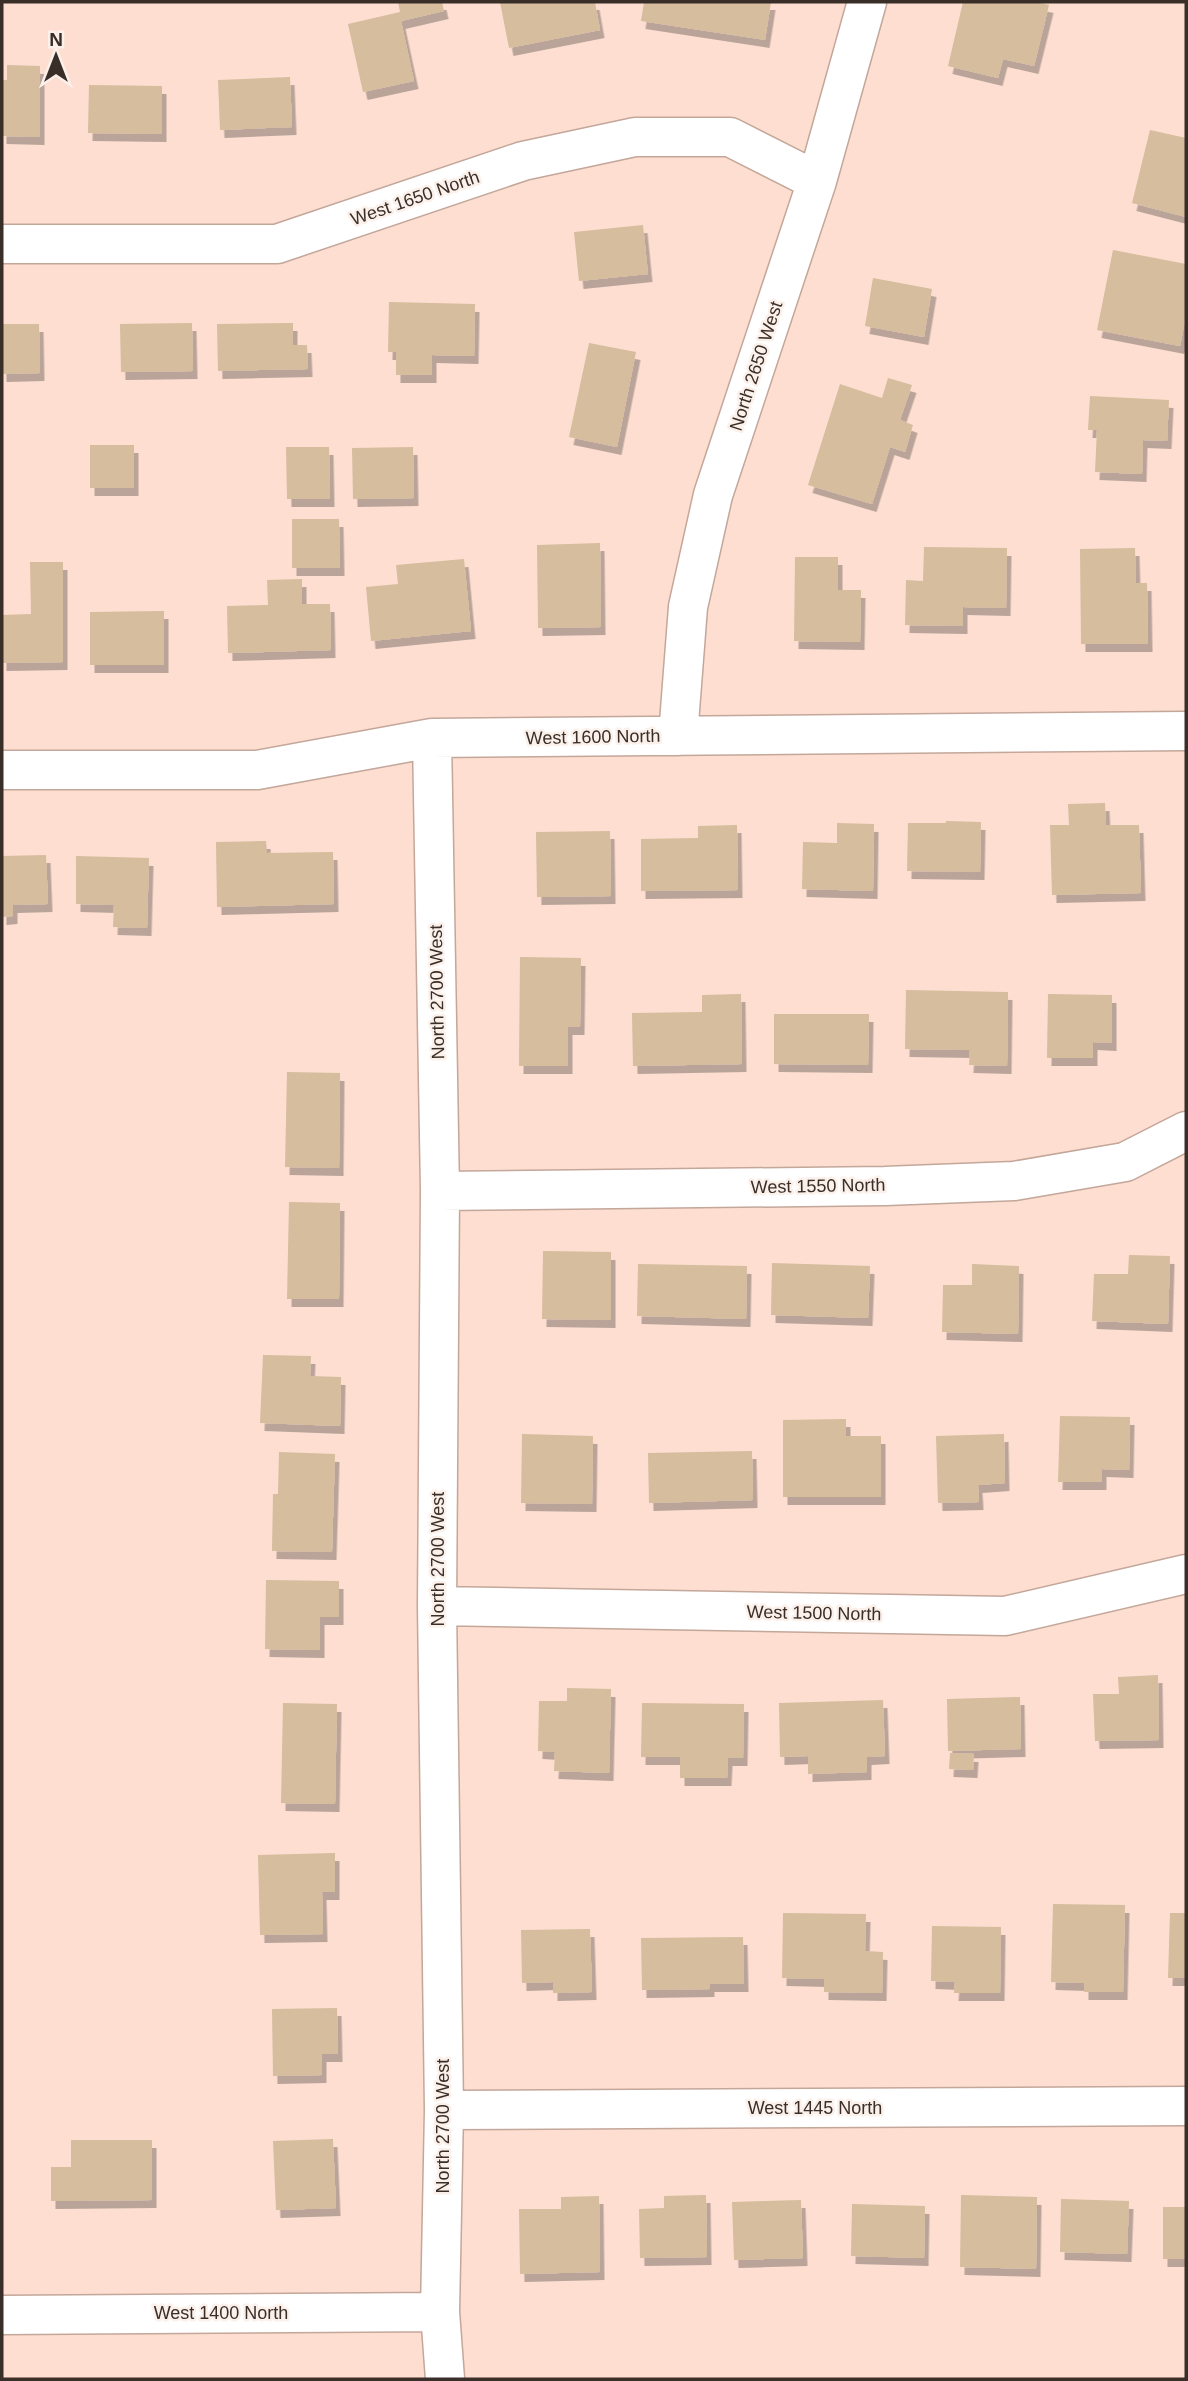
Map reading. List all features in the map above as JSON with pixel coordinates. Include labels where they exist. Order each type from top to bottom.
[{"type":"street","name":"North 2650 West","points":[[678,736],[688,607],[713,495],[817,181],[867,2]]},
{"type":"street","name":"West 1650 North","points":[[2,244],[277,244],[523,161],[635,137],[730,137],[817,181]]},
{"type":"street","name":"West 1600 North","points":[[2,770],[257,770],[432,738],[1186,731]]},
{"type":"street","name":"North 2700 West","points":[[432,738],[440,1191],[437,1606],[444,2110],[440,2312],[444,2379]]},
{"type":"street","name":"West 1550 North","points":[[440,1191],[1014,1181],[1125,1162],[1186,1131]]},
{"type":"street","name":"West 1500 North","points":[[437,1606],[1005,1616],[1186,1574]]},
{"type":"street","name":"West 1445 North","points":[[444,2110],[1186,2106]]},
{"type":"street","name":"West 1400 North","points":[[2,2315],[440,2312]]},
{"type":"building","points":[[398,2],[442,2],[444,11],[401,21],[414,81],[363,92],[348,24],[400,12]]},
{"type":"building","points":[[500,2],[595,2],[600,30],[509,48]]},
{"type":"building","points":[[644,2],[771,2],[765,40],[641,21]]},
{"type":"building","points":[[963,2],[1035,2],[1049,5],[1034,66],[1003,59],[998,78],[948,66]]},
{"type":"building","points":[[7,65],[40,66],[40,137],[2,136],[2,80],[7,80]]},
{"type":"building","points":[[290,77],[292,127],[220,130],[218,80]]},
{"type":"building","points":[[89,85],[162,86],[162,134],[88,133]]},
{"type":"building","points":[[1150,130],[1186,138],[1186,217],[1132,203]]},
{"type":"building","points":[[643,225],[648,274],[579,281],[574,232]]},
{"type":"building","points":[[1113,250],[1186,264],[1186,315],[1180,346],[1097,330]]},
{"type":"building","points":[[873,278],[932,289],[924,337],[865,326]]},
{"type":"building","points":[[389,302],[475,304],[474,356],[432,355],[432,375],[396,375],[396,352],[388,352]]},
{"type":"building","points":[[192,323],[193,371],[121,372],[120,324]]},
{"type":"building","points":[[293,323],[293,345],[307,345],[308,369],[218,371],[217,324]]},
{"type":"building","points":[[2,324],[39,324],[40,373],[2,374]]},
{"type":"building","points":[[589,343],[636,352],[617,447],[569,437]]},
{"type":"building","points":[[888,378],[912,385],[900,420],[913,425],[905,452],[890,447],[872,504],[808,485],[840,384],[882,398]]},
{"type":"building","points":[[1090,396],[1169,400],[1167,441],[1143,440],[1142,474],[1095,472],[1097,430],[1088,430]]},
{"type":"building","points":[[90,445],[134,445],[134,488],[90,488]]},
{"type":"building","points":[[286,447],[329,447],[330,499],[287,499]]},
{"type":"building","points":[[413,447],[414,498],[353,499],[352,448]]},
{"type":"building","points":[[292,519],[339,519],[340,568],[292,568]]},
{"type":"building","points":[[600,543],[601,627],[538,628],[537,545]]},
{"type":"building","points":[[924,547],[1007,548],[1006,608],[963,607],[963,626],[905,625],[906,580],[923,581]]},
{"type":"building","points":[[1135,548],[1136,583],[1147,583],[1148,644],[1081,644],[1080,549]]},
{"type":"building","points":[[795,557],[838,557],[838,590],[861,590],[860,642],[794,641]]},
{"type":"building","points":[[464,559],[471,631],[371,641],[366,587],[398,584],[396,565]]},
{"type":"building","points":[[30,562],[63,562],[63,662],[2,663],[2,615],[31,614]]},
{"type":"building","points":[[302,579],[302,604],[330,604],[331,650],[228,653],[227,606],[268,605],[267,580]]},
{"type":"building","points":[[164,611],[164,665],[90,665],[90,612]]},
{"type":"building","points":[[1105,803],[1106,825],[1139,825],[1141,893],[1052,895],[1050,825],[1069,825],[1068,804]]},
{"type":"building","points":[[981,822],[980,872],[907,871],[908,823]]},
{"type":"building","points":[[837,823],[874,824],[873,891],[802,889],[803,842],[837,843]]},
{"type":"building","points":[[737,825],[738,890],[641,891],[641,839],[698,838],[698,826]]},
{"type":"building","points":[[610,831],[611,896],[537,897],[536,832]]},
{"type":"building","points":[[266,841],[267,853],[333,852],[334,904],[217,907],[216,842]]},
{"type":"building","points":[[46,855],[48,904],[13,905],[13,916],[2,917],[2,856]]},
{"type":"building","points":[[76,856],[149,858],[147,928],[113,927],[114,905],[76,904]]},
{"type":"building","points":[[520,957],[581,958],[580,1027],[568,1027],[568,1066],[519,1066]]},
{"type":"building","points":[[906,990],[1008,992],[1007,1066],[969,1065],[970,1050],[905,1049]]},
{"type":"building","points":[[741,994],[742,1064],[633,1066],[632,1013],[702,1012],[702,995]]},
{"type":"building","points":[[1048,994],[1112,995],[1112,1043],[1093,1042],[1093,1058],[1047,1058]]},
{"type":"building","points":[[774,1014],[869,1014],[868,1065],[774,1064]]},
{"type":"building","points":[[287,1072],[340,1073],[339,1168],[285,1167]]},
{"type":"building","points":[[289,1202],[340,1203],[339,1299],[287,1299]]},
{"type":"building","points":[[543,1251],[611,1252],[611,1320],[542,1319]]},
{"type":"building","points":[[1129,1255],[1170,1256],[1168,1324],[1092,1321],[1094,1274],[1128,1274]]},
{"type":"building","points":[[772,1263],[870,1266],[868,1318],[771,1315]]},
{"type":"building","points":[[638,1264],[747,1266],[746,1319],[637,1316]]},
{"type":"building","points":[[972,1264],[1019,1266],[1018,1334],[942,1332],[943,1285],[972,1285]]},
{"type":"building","points":[[263,1355],[311,1356],[310,1376],[341,1377],[340,1426],[260,1423]]},
{"type":"building","points":[[1060,1416],[1130,1417],[1129,1470],[1102,1469],[1102,1482],[1058,1482]]},
{"type":"building","points":[[846,1419],[846,1436],[881,1436],[881,1497],[783,1497],[783,1420]]},
{"type":"building","points":[[522,1434],[593,1436],[592,1504],[521,1503]]},
{"type":"building","points":[[1004,1434],[1005,1483],[978,1485],[979,1502],[938,1503],[936,1436]]},
{"type":"building","points":[[752,1451],[753,1500],[649,1503],[648,1453]]},
{"type":"building","points":[[279,1452],[335,1454],[332,1552],[272,1551],[273,1494],[278,1494]]},
{"type":"building","points":[[266,1580],[339,1581],[339,1617],[320,1617],[320,1650],[265,1649]]},
{"type":"building","points":[[1158,1675],[1159,1740],[1095,1741],[1093,1694],[1119,1694],[1118,1677]]},
{"type":"building","points":[[567,1688],[611,1689],[609,1773],[554,1771],[555,1752],[538,1751],[539,1701],[567,1701]]},
{"type":"building","points":[[1020,1697],[1021,1749],[948,1751],[947,1699]]},
{"type":"building","points":[[883,1700],[885,1756],[867,1757],[867,1772],[808,1774],[808,1756],[780,1757],[779,1703]]},
{"type":"building","points":[[283,1703],[337,1704],[335,1804],[281,1803]]},
{"type":"building","points":[[642,1703],[744,1704],[743,1758],[728,1758],[727,1778],[680,1778],[680,1757],[641,1757]]},
{"type":"building","points":[[950,1753],[974,1754],[973,1770],[949,1769]]},
{"type":"building","points":[[335,1853],[335,1892],[322,1892],[323,1934],[260,1935],[258,1855]]},
{"type":"building","points":[[1053,1904],[1125,1905],[1123,1992],[1084,1992],[1084,1983],[1051,1982]]},
{"type":"building","points":[[783,1913],[866,1914],[865,1951],[883,1952],[882,1993],[824,1992],[824,1979],[782,1978]]},
{"type":"building","points":[[1170,1913],[1186,1913],[1186,1978],[1168,1978]]},
{"type":"building","points":[[932,1926],[1001,1927],[1000,1993],[954,1993],[955,1982],[931,1981]]},
{"type":"building","points":[[590,1929],[592,1992],[553,1993],[553,1982],[522,1983],[521,1930]]},
{"type":"building","points":[[743,1937],[744,1984],[710,1984],[710,1989],[642,1990],[641,1938]]},
{"type":"building","points":[[337,2008],[338,2054],[322,2054],[322,2075],[273,2076],[272,2009]]},
{"type":"building","points":[[333,2139],[336,2208],[276,2210],[273,2141]]},
{"type":"building","points":[[71,2140],[152,2140],[152,2200],[51,2201],[51,2167],[71,2167]]},
{"type":"building","points":[[706,2195],[707,2257],[640,2258],[639,2209],[664,2208],[664,2196]]},
{"type":"building","points":[[961,2195],[1037,2197],[1036,2269],[960,2267]]},
{"type":"building","points":[[599,2196],[600,2272],[520,2274],[519,2209],[561,2209],[561,2197]]},
{"type":"building","points":[[1061,2199],[1129,2201],[1127,2254],[1060,2252]]},
{"type":"building","points":[[801,2200],[803,2258],[734,2260],[732,2202]]},
{"type":"building","points":[[852,2204],[925,2206],[924,2258],[851,2256]]},
{"type":"building","points":[[1163,2207],[1186,2207],[1186,2259],[1163,2259]]}]
